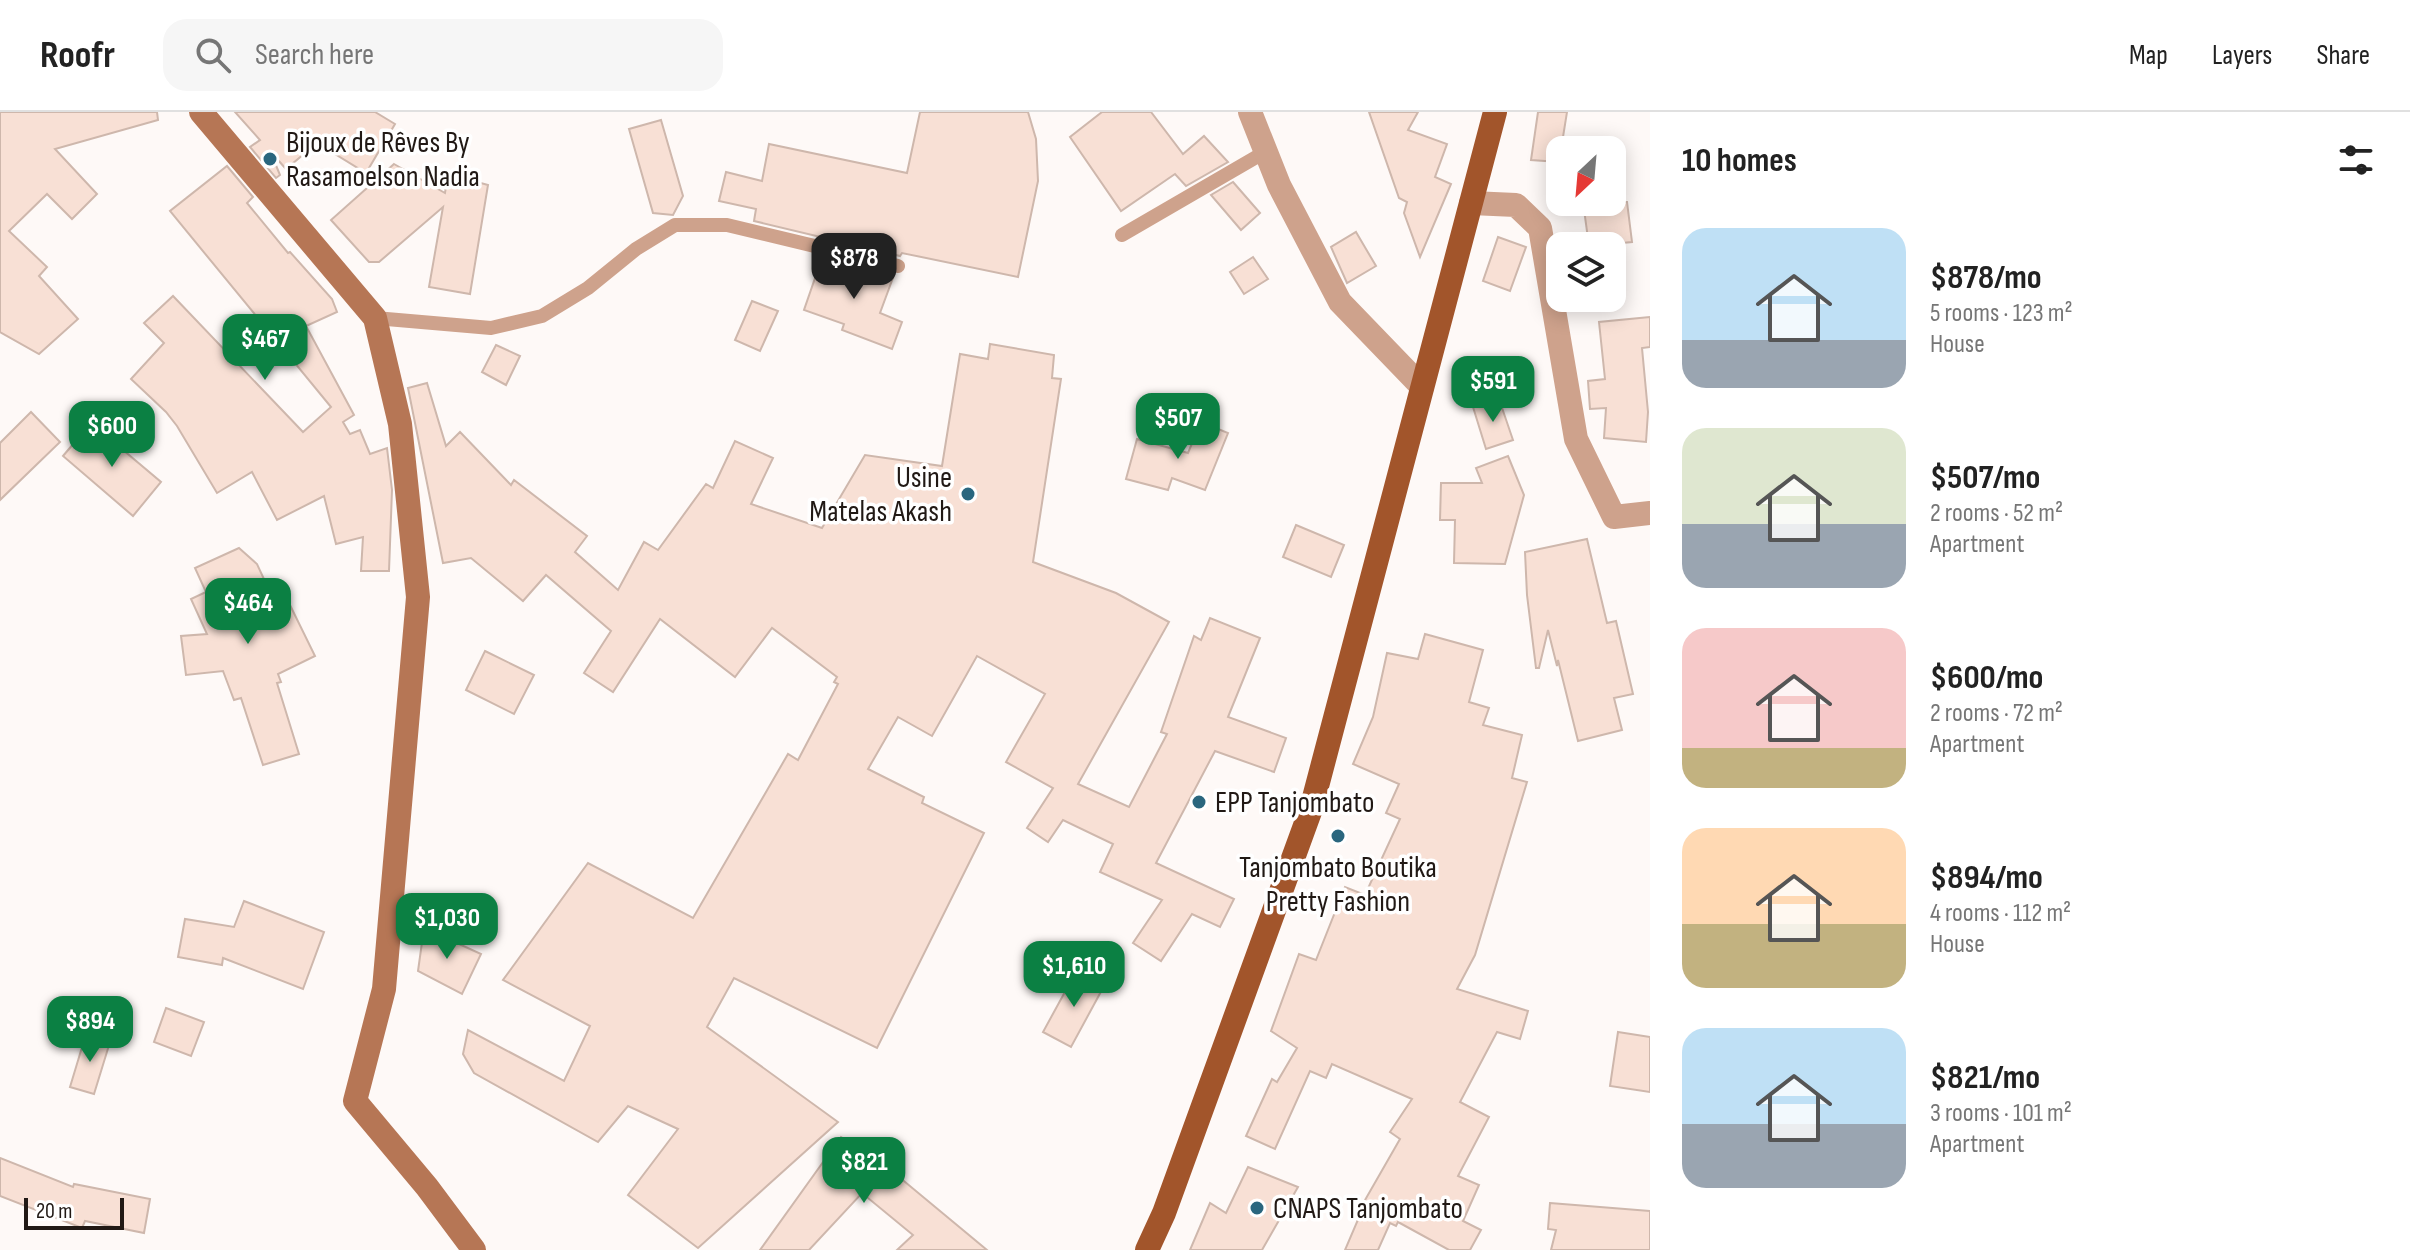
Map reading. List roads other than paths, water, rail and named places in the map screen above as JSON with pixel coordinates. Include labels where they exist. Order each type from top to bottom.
[{"type":"main road","points":[[1147,1250],[1164,1213],[1311,809],[1495,112]]},
{"type":"street","points":[[201,112],[375,318],[400,424],[418,597],[384,989],[355,1101],[427,1187],[474,1250]]},
{"type":"street","points":[[1250,112],[1279,185],[1340,302],[1422,387]]},
{"type":"street","points":[[1471,203],[1516,205],[1540,228],[1576,439],[1614,517],[1650,513]]},
{"type":"lane","points":[[1122,235],[1265,152]]},
{"type":"lane","points":[[375,318],[491,328],[542,316],[588,288],[636,249],[675,225],[727,225],[898,266]]},
{"type":"place","name":"Bijoux de Rêves By Rasamoelson Nadia","points":[[270,159]]},
{"type":"place","name":"Usine Matelas Akash","points":[[968,494]]},
{"type":"place","name":"EPP Tanjombato","points":[[1199,802]]},
{"type":"place","name":"Tanjombato Boutika Pretty Fashion","points":[[1338,836]]},
{"type":"place","name":"CNAPS Tanjombato","points":[[1257,1208]]}]
